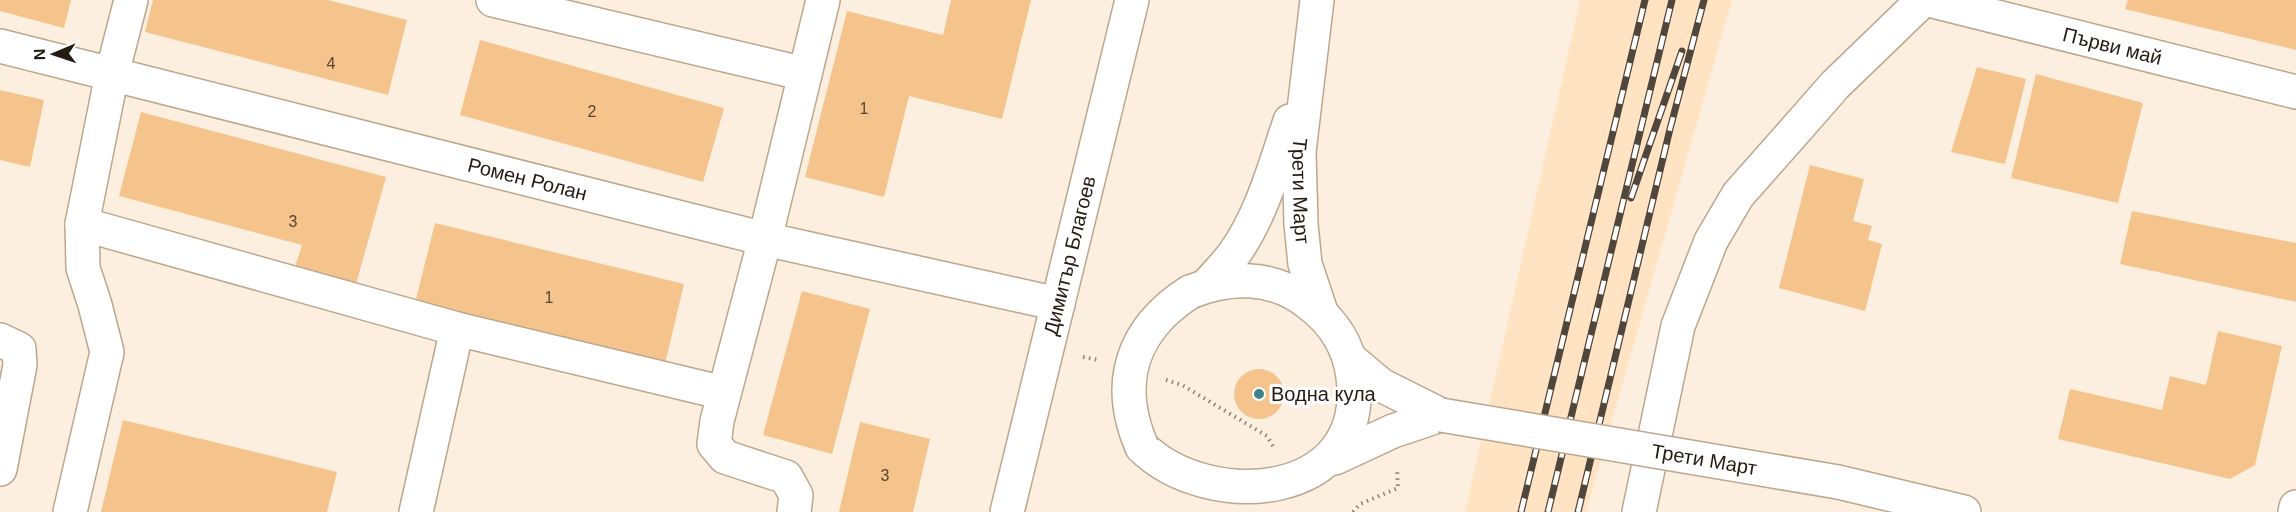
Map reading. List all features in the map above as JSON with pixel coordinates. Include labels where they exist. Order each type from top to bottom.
[{"type":"street","points":[[70,512],[107,352],[83,268],[82,224],[112,74],[131,0]]},
{"type":"street","points":[[493,0],[805,74]]},
{"type":"street","points":[[794,512],[796,495],[786,477],[725,457],[714,444],[724,393],[765,239],[823,0]]},
{"type":"street","name":"Димитър Благоев","points":[[1007,512],[1132,0]]},
{"type":"street","name":"Трети Март","points":[[1317,0],[1299,152],[1301,224],[1305,264],[1321,312]]},
{"type":"street","points":[[1639,512],[1678,326],[1711,241],[1738,195],[1835,85],[1923,0]]},
{"type":"street","name":"Първи май","points":[[1929,0],[2296,92]]},
{"type":"street","name":"Ромен Ролан","points":[[0,46],[765,239],[1058,304]]},
{"type":"street","name":"Трети Март","points":[[1147,454],[1135,430],[1129,395],[1134,359],[1149,327],[1161,314],[1198,289],[1233,255],[1248,232],[1274,170],[1308,68]]},
{"type":"street","points":[[82,224],[457,329],[724,393]]},
{"type":"street","points":[[1147,454],[1174,484],[1202,499],[1232,506],[1260,508],[1303,488],[1326,469],[1335,458],[1348,432],[1354,403],[1350,359],[1338,334],[1321,312],[1296,293],[1267,282],[1237,280],[1198,289]]},
{"type":"street","points":[[416,512],[457,329]]},
{"type":"street","points":[[0,340],[19,349],[20,365],[0,469]]},
{"type":"street","name":"Трети Март","points":[[1350,359],[1380,385],[1441,416],[1838,482],[1964,512]]},
{"type":"street","name":"Трети Март","points":[[1335,458],[1393,431],[1441,416]]},
{"type":"street","points":[[1147,454],[1166,493]]},
{"type":"street","points":[[2295,512],[2296,507]]},
{"type":"path","points":[[1353,512],[1360,504],[1398,488],[1393,431]]},
{"type":"shaded area","points":[[1580,0],[1732,0],[1586,512],[1465,512]]},
{"type":"building","points":[[0,0],[71,0],[64,28],[0,11]]},
{"type":"building","points":[[153,0],[328,0],[407,20],[388,95],[145,32]]},
{"type":"building","points":[[951,0],[1031,0],[1002,119],[909,96],[884,197],[805,177],[847,11],[943,35]]},
{"type":"building","points":[[2128,0],[2296,0],[2296,50],[2125,9]]},
{"type":"building","points":[[480,40],[724,108],[703,182],[460,115]]},
{"type":"building","points":[[1977,67],[2026,79],[2005,164],[1951,152]]},
{"type":"building","points":[[2036,74],[2143,103],[2118,203],[2011,178]]},
{"type":"building","points":[[0,90],[44,100],[30,167],[0,160]]},
{"type":"building","points":[[141,112],[386,177],[356,284],[295,267],[302,245],[119,196]]},
{"type":"building","points":[[1810,165],[1864,179],[1853,221],[1872,226],[1868,240],[1882,244],[1865,311],[1779,288]]},
{"type":"building","points":[[2132,211],[2296,243],[2296,302],[2120,264]]},
{"type":"building","points":[[435,223],[684,284],[663,372],[413,311]]},
{"type":"building","points":[[802,291],[870,309],[832,454],[763,435]]},
{"type":"building","points":[[2218,331],[2282,346],[2255,465],[2230,479],[2058,439],[2070,389],[2162,410],[2170,376],[2206,385]]},
{"type":"building","name":"Водна кула","points":[[1259,369],[1268,371],[1279,380],[1284,394],[1282,403],[1273,414],[1259,419],[1250,417],[1239,408],[1234,394],[1236,385],[1245,374]]},
{"type":"building","points":[[123,420],[337,472],[327,512],[101,512]]},
{"type":"building","points":[[860,422],[930,439],[913,512],[839,512]]},
{"type":"railway","points":[[1521,512],[1645,0]]},
{"type":"railway","points":[[1548,512],[1672,0]]},
{"type":"railway","points":[[1578,512],[1670,129],[1704,0]]},
{"type":"railway","points":[[1631,198],[1682,51]]},
{"type":"place","name":"Водна кула","points":[[1259,394]]}]
